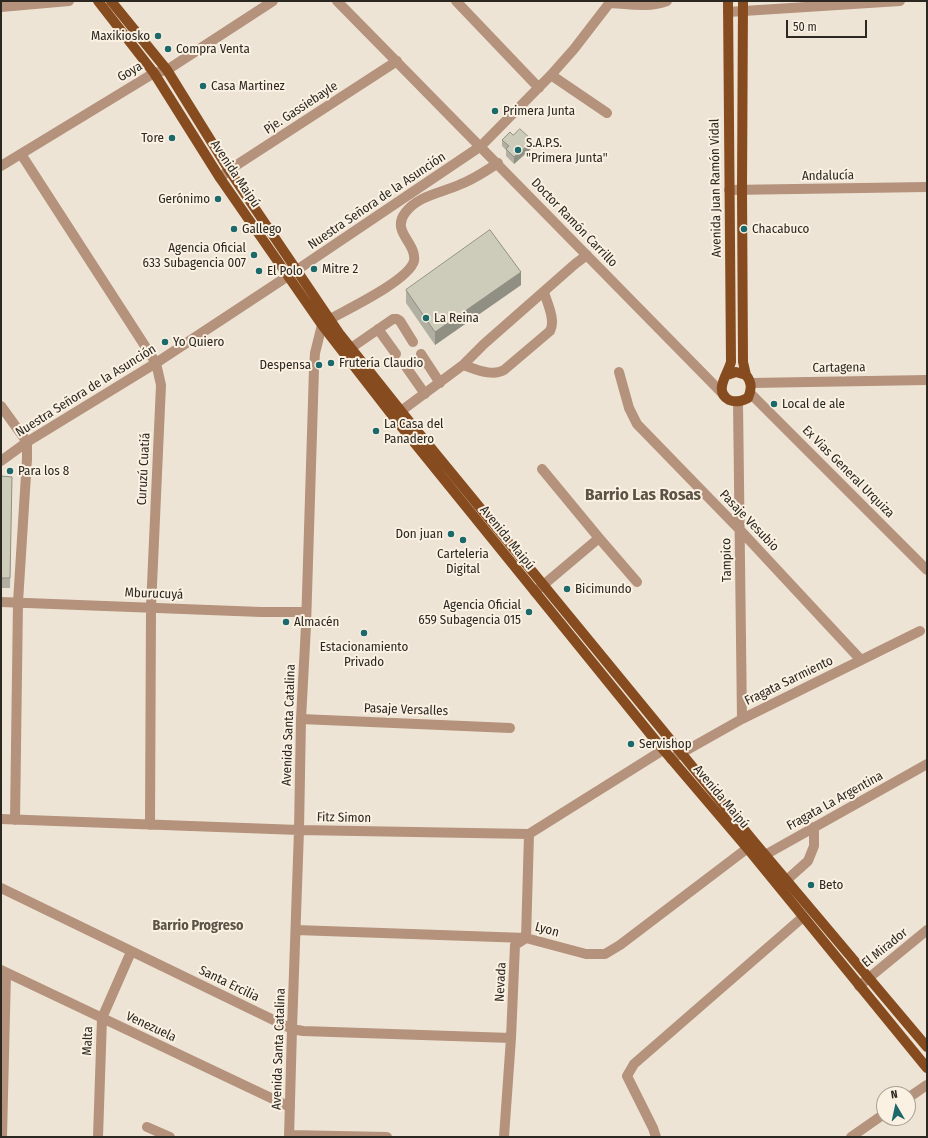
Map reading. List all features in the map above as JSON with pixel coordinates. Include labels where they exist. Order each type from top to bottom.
[{"type":"main road","name":"Avenida Maipú","points":[[98,1],[154,73],[220,178],[293,273]]},
{"type":"main road","name":"Avenida Maipú","points":[[112,1],[167,70],[293,273],[395,419],[663,750],[752,846],[766,855],[927,1047]]},
{"type":"main road","name":"Avenida Juan Ramón Vidal","points":[[727,375],[731,362],[728,1]]},
{"type":"main road","name":"Avenida Juan Ramón Vidal","points":[[743,6],[743,362],[749,384]]},
{"type":"main road","name":"Avenida Maipú","points":[[326,322],[351,348],[401,411],[682,752],[752,846],[757,861],[927,1068]]},
{"type":"main road","points":[[736,372],[749,384],[748,398],[738,402],[728,399],[724,395],[722,384],[727,375],[736,372]]},
{"type":"street","points":[[1,7],[69,1]]},
{"type":"street","name":"Goya","points":[[1,166],[154,73],[167,70],[273,1]]},
{"type":"street","name":"Doctor Ramón Carrillo","points":[[337,1],[498,163],[724,395]]},
{"type":"street","points":[[456,1],[539,88]]},
{"type":"street","points":[[611,2],[643,5],[667,1]]},
{"type":"street","points":[[728,12],[743,6],[900,1]]},
{"type":"street","name":"Nuestra Señora de la Asunción","points":[[1,461],[27,442],[156,363],[293,273],[481,146],[551,75],[574,49],[611,2]]},
{"type":"street","name":"Pje. Gassiebayle","points":[[220,178],[229,170],[397,61]]},
{"type":"street","points":[[551,75],[606,113]]},
{"type":"street","name":"Curuzú Cuatiá","points":[[21,154],[156,363],[161,385],[151,607],[150,825]]},
{"type":"street","points":[[400,226],[401,220],[405,213],[417,203],[434,193],[460,185],[498,163]]},
{"type":"street","name":"Andalucía","points":[[729,190],[927,187]]},
{"type":"street","points":[[326,322],[389,286],[411,267],[414,261],[412,251],[400,226],[388,209]]},
{"type":"street","points":[[401,411],[463,365],[484,344],[587,255]]},
{"type":"street","points":[[463,365],[493,374],[499,373],[550,331],[552,321],[544,292]]},
{"type":"street","points":[[351,348],[378,329],[397,319],[400,321],[413,342]]},
{"type":"street","name":"Avenida Santa Catalina","points":[[289,1136],[301,719],[314,369],[315,353],[326,322]]},
{"type":"street","points":[[378,329],[396,354]]},
{"type":"street","points":[[421,354],[440,383]]},
{"type":"street","points":[[404,364],[425,394]]},
{"type":"street","name":"Pasaje Vesubio","points":[[619,372],[629,408],[637,424],[740,530],[861,660]]},
{"type":"street","name":"Cartagena","points":[[749,384],[927,380]]},
{"type":"street","name":"Ex Vias General Urquiza","points":[[749,384],[927,570]]},
{"type":"street","name":"Tampico","points":[[738,402],[742,719]]},
{"type":"street","points":[[1,406],[27,442],[18,602],[15,820]]},
{"type":"street","points":[[542,469],[637,582]]},
{"type":"street","points":[[534,592],[599,538]]},
{"type":"street","name":"Mburucuyá","points":[[1,602],[261,612],[306,612]]},
{"type":"street","name":"Fragata Sarmiento","points":[[671,759],[742,719],[920,631]]},
{"type":"street","name":"Pasaje Versalles","points":[[301,719],[510,728]]},
{"type":"street","points":[[526,938],[529,834],[663,750]]},
{"type":"street","name":"Fragata La Argentina","points":[[757,861],[814,827],[927,764]]},
{"type":"street","name":"Fitz Simon","points":[[1,819],[299,830],[529,834]]},
{"type":"street","points":[[778,887],[808,861],[814,846],[814,827]]},
{"type":"street","name":"Lyon","points":[[296,930],[526,938],[586,954],[605,954],[620,945],[752,846]]},
{"type":"street","name":"Santa Ercilia","points":[[1,888],[130,952],[292,1029],[303,1031],[511,1038]]},
{"type":"street","points":[[656,1137],[627,1076],[634,1064],[803,917]]},
{"type":"street","name":"El Mirador","points":[[859,986],[927,930]]},
{"type":"street","name":"Nevada","points":[[504,1137],[511,1038],[515,945],[526,938]]},
{"type":"street","name":"Malta","points":[[98,1137],[102,1018],[130,952]]},
{"type":"street","points":[[2,1137],[4,972]]},
{"type":"street","name":"Venezuela","points":[[4,972],[290,1107]]},
{"type":"street","points":[[916,1093],[927,1085]]},
{"type":"street","points":[[851,1137],[876,1120]]},
{"type":"street","points":[[147,1126],[170,1137]]},
{"type":"street","points":[[289,1136],[387,1137]]},
{"type":"building","points":[[520,129],[533,141],[514,157],[506,149],[509,146],[502,140],[510,132],[513,135]]},
{"type":"building","points":[[490,230],[521,272],[435,332],[406,290]]},
{"type":"building","points":[[1,476],[12,477],[10,578],[1,578]]},
{"type":"place","name":"Maxikiosko","points":[[158,36]]},
{"type":"place","name":"Compra Venta","points":[[168,49]]},
{"type":"place","name":"Casa Martinez","points":[[203,86]]},
{"type":"place","name":"Primera Junta","points":[[495,111]]},
{"type":"place","name":"Tore","points":[[172,138]]},
{"type":"place","name":"S.A.P.S. \"Primera Junta\"","points":[[518,150]]},
{"type":"place","name":"Gerónimo","points":[[218,199]]},
{"type":"place","name":"Gallego","points":[[234,229]]},
{"type":"place","name":"Chacabuco","points":[[744,229]]},
{"type":"place","name":"Agencia Oficial 633 Subagencia 007","points":[[254,255]]},
{"type":"place","name":"Mitre 2","points":[[314,269]]},
{"type":"place","name":"El Polo","points":[[259,271]]},
{"type":"place","name":"La Reina","points":[[426,318]]},
{"type":"place","name":"Yo Quiero","points":[[165,342]]},
{"type":"place","name":"Frutería Claudio","points":[[331,363]]},
{"type":"place","name":"Despensa","points":[[319,365]]},
{"type":"place","name":"Local de ale","points":[[774,404]]},
{"type":"place","name":"La Casa del Panadero","points":[[376,431]]},
{"type":"place","name":"Para los 8","points":[[10,471]]},
{"type":"place","name":"Don juan","points":[[451,534]]},
{"type":"place","name":"Carteleria Digital","points":[[463,540]]},
{"type":"place","name":"Bicimundo","points":[[567,589]]},
{"type":"place","name":"Agencia Oficial 659 Subagencia 015","points":[[529,612]]},
{"type":"place","name":"Almacén","points":[[286,622]]},
{"type":"place","name":"Estacionamiento Privado","points":[[364,633]]},
{"type":"place","name":"Servishop","points":[[631,744]]},
{"type":"place","name":"Beto","points":[[811,885]]},
{"type":"district","name":"Barrio Las Rosas","points":[[643,495]]},
{"type":"district","name":"Barrio Progreso","points":[[198,926]]}]
